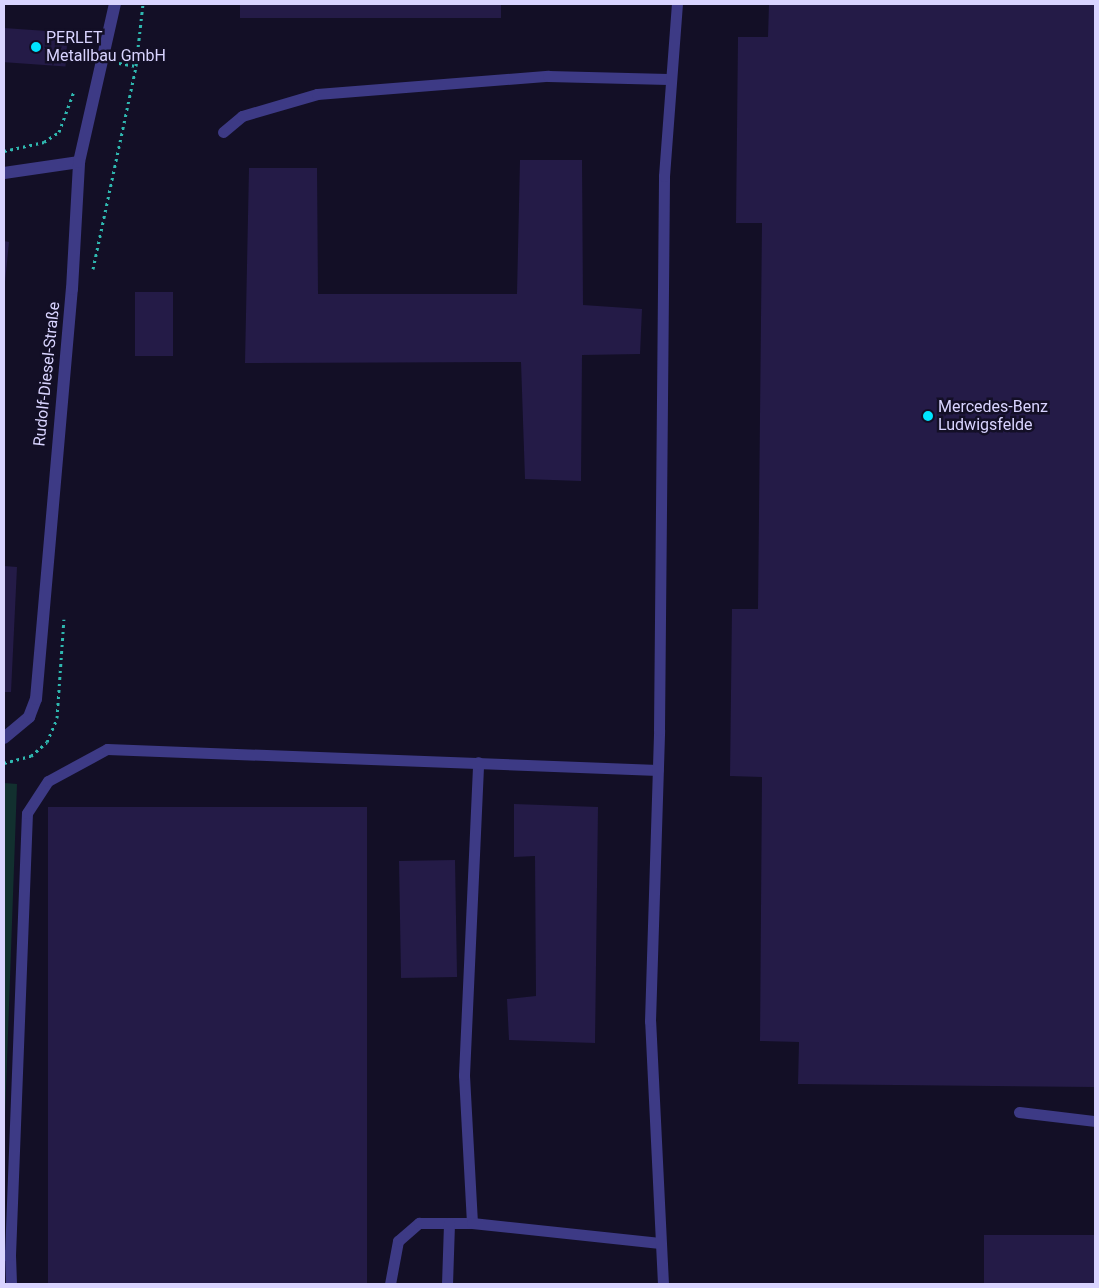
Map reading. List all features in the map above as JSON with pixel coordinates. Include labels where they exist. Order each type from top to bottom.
[{"type":"street","name":"Rudolf-Diesel-Straße","points":[[4,738],[29,717],[36,699],[72,289],[79,162],[104,60],[115,4]]},
{"type":"street","points":[[4,173],[79,162]]},
{"type":"lane","points":[[663,1284],[650,1021],[658,770],[668,79],[677,4]]},
{"type":"lane","points":[[223,132],[242,116],[317,94],[548,76],[668,79]]},
{"type":"lane","points":[[11,1284],[7,1255],[27,813],[48,781],[107,749],[658,770]]},
{"type":"lane","points":[[472,1223],[464,1075],[478,762]]},
{"type":"lane","points":[[1019,1112],[1095,1121]]},
{"type":"lane","points":[[390,1284],[398,1241],[419,1223],[472,1223],[660,1243]]},
{"type":"lane","points":[[447,1284],[449,1223]]},
{"type":"path","points":[[93,272],[136,66],[143,4]]},
{"type":"path","points":[[104,60],[136,66]]},
{"type":"path","points":[[4,150],[44,142],[59,132],[76,82]]},
{"type":"path","points":[[4,763],[31,756],[47,742],[57,718],[64,614]]},
{"type":"green space","points":[[4,783],[17,784],[4,1144]]},
{"type":"building","points":[[240,4],[501,4],[501,18],[240,18]]},
{"type":"building","name":"Mercedes-Benz Ludwigsfelde","points":[[769,4],[1095,4],[1095,1087],[798,1084],[799,1042],[760,1041],[762,777],[730,776],[732,609],[758,609],[762,223],[736,223],[738,37],[768,37]]},
{"type":"building","name":"PERLET Metallbau GmbH","points":[[4,28],[68,32],[65,66],[4,62]]},
{"type":"building","points":[[520,160],[582,160],[583,305],[642,309],[640,354],[582,355],[581,481],[525,479],[521,362],[245,363],[249,168],[317,168],[318,294],[517,294]]},
{"type":"building","points":[[4,241],[9,242],[5,282],[4,282]]},
{"type":"building","points":[[135,292],[173,292],[173,356],[135,356]]},
{"type":"building","points":[[4,566],[17,567],[11,692],[4,692]]},
{"type":"building","points":[[514,804],[598,807],[595,1043],[509,1040],[507,999],[536,996],[535,856],[514,857]]},
{"type":"building","points":[[48,807],[367,807],[367,1284],[48,1284]]},
{"type":"building","points":[[455,860],[457,977],[401,978],[399,861]]},
{"type":"building","points":[[984,1235],[1095,1235],[1095,1284],[984,1284]]},
{"type":"place","name":"PERLET Metallbau GmbH","points":[[36,47]]},
{"type":"place","name":"Mercedes-Benz Ludwigsfelde","points":[[928,416]]}]
